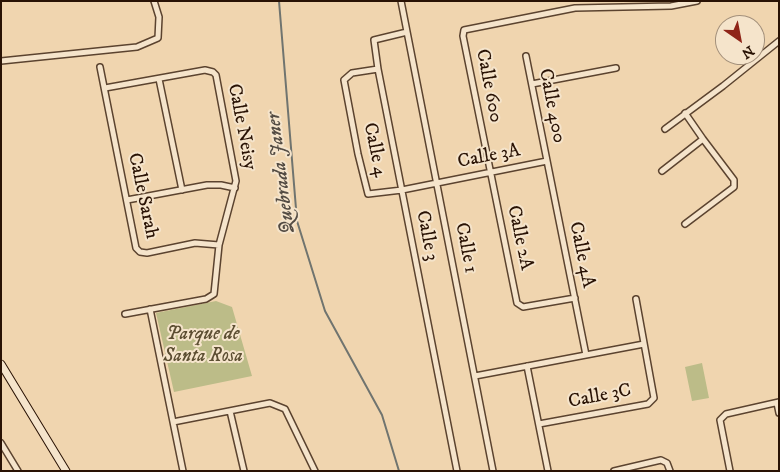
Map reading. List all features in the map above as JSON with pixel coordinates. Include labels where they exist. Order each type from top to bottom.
[{"type":"main road","points":[[1,364],[66,471]]},
{"type":"street","points":[[1,61],[137,47],[158,38],[159,17],[154,1]]},
{"type":"street","name":"Calle 1","points":[[401,1],[493,471]]},
{"type":"street","name":"Calle 600","points":[[490,172],[462,36],[464,30],[575,8],[671,6],[697,1]]},
{"type":"street","name":"Calle 3","points":[[407,32],[374,40],[378,69],[458,471]]},
{"type":"street","points":[[666,129],[779,41]]},
{"type":"street","name":"Calle 400","points":[[526,56],[547,161]]},
{"type":"street","name":"Calle Sarah","points":[[100,67],[136,248],[140,252],[146,253],[195,243],[219,245]]},
{"type":"street","points":[[532,84],[616,68]]},
{"type":"street","name":"Calle 4","points":[[378,69],[352,73],[344,80],[356,145],[368,194],[437,183]]},
{"type":"street","name":"Calle Neisy","points":[[105,88],[205,70],[213,72],[216,76],[236,181],[219,245],[214,294],[206,299],[125,314]]},
{"type":"street","points":[[159,79],[182,190]]},
{"type":"street","points":[[685,113],[734,180],[734,187],[685,224]]},
{"type":"street","points":[[662,171],[703,139]]},
{"type":"street","name":"Calle 3A","points":[[437,183],[547,161]]},
{"type":"street","name":"Calle 4A","points":[[547,161],[586,355]]},
{"type":"street","name":"Calle 2A","points":[[490,172],[517,303],[523,306],[575,298]]},
{"type":"street","points":[[127,200],[207,185],[235,188]]},
{"type":"street","name":"Calle 3C","points":[[539,424],[648,404],[654,398],[636,300]]},
{"type":"street","points":[[150,309],[183,471]]},
{"type":"street","points":[[475,376],[644,344]]},
{"type":"street","points":[[527,366],[548,471]]},
{"type":"street","points":[[173,422],[270,403],[285,409],[315,471]]},
{"type":"street","points":[[730,471],[720,420],[726,414],[778,403],[779,414]]},
{"type":"street","points":[[230,411],[244,471]]},
{"type":"street","points":[[2,447],[18,471]]},
{"type":"street","points":[[614,471],[661,460],[667,463],[670,471]]},
{"type":"green space","name":"Parque de Santa Rosa","points":[[216,301],[232,307],[252,376],[174,392],[156,313]]},
{"type":"green space","points":[[702,363],[709,398],[692,401],[685,367]]},
{"type":"waterway","name":"Quebrada Janer","points":[[279,1],[297,221],[325,311],[382,415],[399,471]]}]
